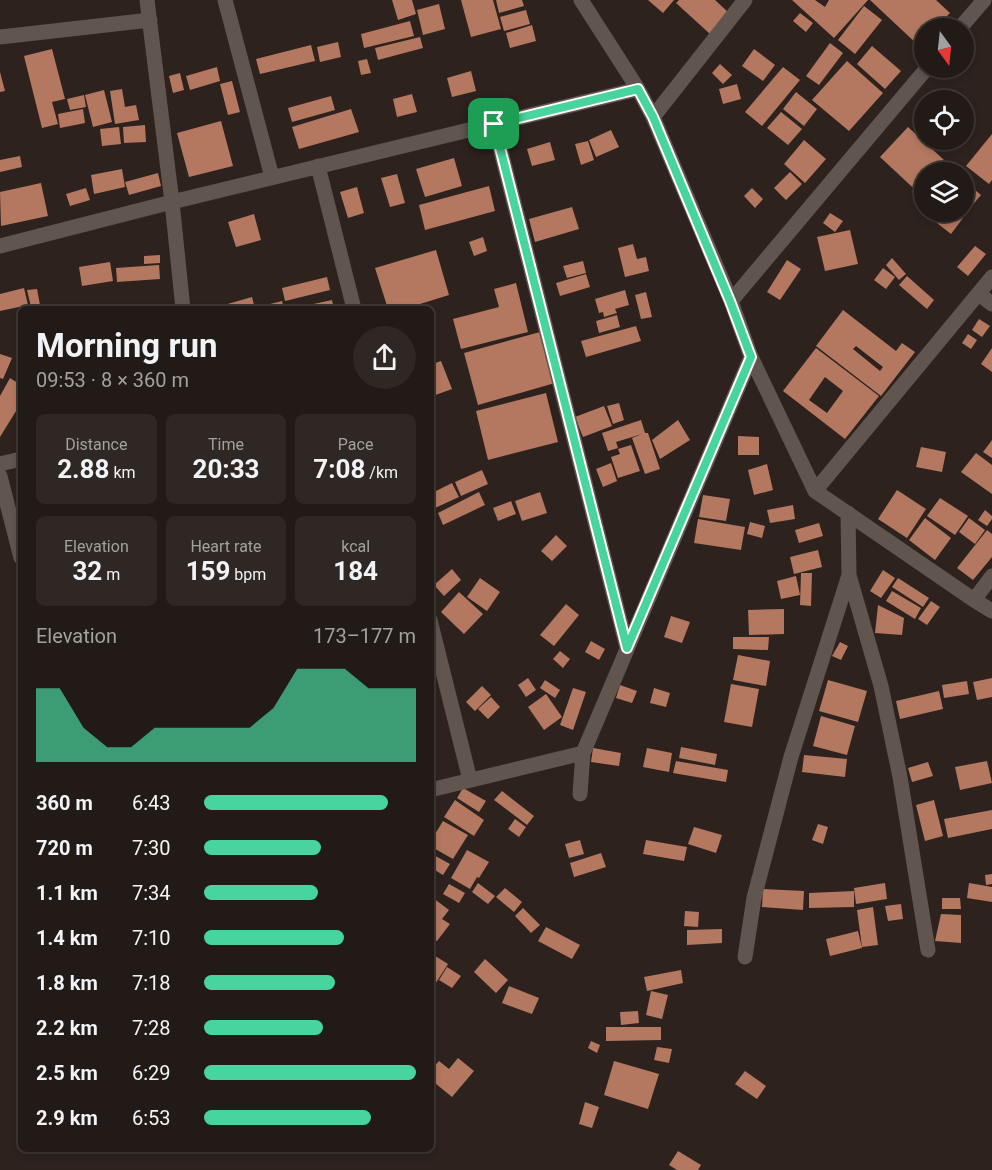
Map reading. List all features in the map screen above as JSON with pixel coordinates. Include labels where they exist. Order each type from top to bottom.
[{"type":"street","points":[[147,0],[183,306]]},
{"type":"street","points":[[225,0],[272,177]]},
{"type":"street","points":[[581,0],[638,89],[653,117],[751,357],[815,491],[992,611]]},
{"type":"street","points":[[653,117],[746,0]]},
{"type":"street","points":[[969,18],[984,0]]},
{"type":"street","points":[[0,37],[150,20]]},
{"type":"street","points":[[730,301],[919,78]]},
{"type":"street","points":[[0,246],[272,177],[638,89]]},
{"type":"street","points":[[494,124],[627,648]]},
{"type":"street","points":[[318,166],[353,306]]},
{"type":"street","points":[[815,491],[992,277]]},
{"type":"street","points":[[979,294],[992,304]]},
{"type":"street","points":[[580,794],[583,753],[751,357]]},
{"type":"street","points":[[0,464],[18,460]]},
{"type":"street","points":[[0,476],[18,546]]},
{"type":"street","points":[[848,513],[849,575],[881,686],[900,777],[928,950]]},
{"type":"street","points":[[745,957],[754,898],[790,757],[849,575]]},
{"type":"street","points":[[974,600],[992,576]]},
{"type":"street","points":[[434,636],[470,780]]},
{"type":"street","points":[[434,789],[583,753]]},
{"type":"building","points":[[392,0],[412,0],[416,14],[398,20]]},
{"type":"building","points":[[461,0],[493,0],[501,29],[471,37]]},
{"type":"building","points":[[496,0],[522,0],[524,6],[499,13]]},
{"type":"building","points":[[648,0],[674,0],[663,13]]},
{"type":"building","points":[[679,0],[715,0],[729,13],[710,34],[676,3]]},
{"type":"building","points":[[792,0],[815,0],[825,7],[829,0],[868,0],[834,38]]},
{"type":"building","points":[[870,0],[936,0],[950,13],[945,18],[914,18],[914,41]]},
{"type":"building","points":[[439,4],[445,29],[423,35],[417,10]]},
{"type":"building","points":[[864,6],[882,20],[855,54],[838,40]]},
{"type":"building","points":[[526,10],[530,24],[504,31],[500,17]]},
{"type":"building","points":[[800,13],[813,23],[806,32],[793,21]]},
{"type":"building","points":[[410,21],[414,36],[364,48],[361,34]]},
{"type":"building","points":[[532,25],[536,41],[510,48],[506,33]]},
{"type":"building","points":[[420,37],[423,48],[378,60],[375,48]]},
{"type":"building","points":[[338,42],[341,57],[320,62],[317,47]]},
{"type":"building","points":[[830,43],[843,53],[819,85],[806,76]]},
{"type":"building","points":[[311,45],[315,61],[260,74],[256,59]]},
{"type":"building","points":[[872,46],[901,71],[885,89],[857,64]]},
{"type":"building","points":[[52,49],[65,99],[52,102],[58,124],[42,128],[24,56]]},
{"type":"building","points":[[754,49],[775,65],[763,81],[742,66]]},
{"type":"building","points":[[367,59],[371,73],[361,75],[358,61]]},
{"type":"building","points":[[847,61],[883,93],[849,131],[812,100]]},
{"type":"building","points":[[720,64],[732,75],[723,84],[712,73]]},
{"type":"building","points":[[217,67],[220,81],[190,90],[186,76]]},
{"type":"building","points":[[783,67],[800,80],[762,126],[745,112]]},
{"type":"building","points":[[471,71],[476,91],[452,97],[447,78]]},
{"type":"building","points":[[0,72],[5,91],[0,92]]},
{"type":"building","points":[[180,73],[184,90],[173,93],[169,76]]},
{"type":"building","points":[[232,81],[240,112],[228,115],[220,84]]},
{"type":"building","points":[[737,84],[741,99],[723,104],[719,89]]},
{"type":"building","points":[[122,89],[125,107],[136,105],[139,120],[115,124],[110,91]]},
{"type":"building","points":[[104,90],[112,122],[93,127],[85,95]]},
{"type":"building","points":[[796,92],[817,109],[804,126],[783,109]]},
{"type":"building","points":[[412,94],[417,112],[397,117],[393,99]]},
{"type":"building","points":[[84,95],[86,107],[70,110],[67,99]]},
{"type":"building","points":[[331,96],[335,110],[292,122],[288,108]]},
{"type":"building","points":[[83,109],[85,123],[60,128],[58,114]]},
{"type":"building","points":[[351,109],[359,132],[299,149],[292,127]]},
{"type":"building","points":[[781,112],[802,129],[788,145],[767,128]]},
{"type":"building","points":[[221,121],[233,166],[189,177],[177,133]]},
{"type":"building","points":[[145,125],[146,142],[124,143],[123,127]]},
{"type":"building","points":[[119,127],[121,144],[102,146],[100,129]]},
{"type":"building","points":[[908,127],[914,132],[914,150],[933,150],[946,162],[914,162],[914,189],[880,157]]},
{"type":"building","points":[[611,130],[619,147],[596,157],[589,140]]},
{"type":"building","points":[[992,134],[992,180],[989,184],[974,172],[974,162],[969,162]]},
{"type":"building","points":[[804,140],[826,159],[805,183],[784,164]]},
{"type":"building","points":[[588,141],[594,160],[581,165],[575,144]]},
{"type":"building","points":[[550,142],[555,160],[532,166],[527,149]]},
{"type":"building","points":[[20,156],[22,167],[0,172],[0,160]]},
{"type":"building","points":[[454,158],[462,186],[425,197],[416,169]]},
{"type":"building","points":[[122,169],[125,187],[94,194],[91,175]]},
{"type":"building","points":[[790,172],[802,184],[786,200],[774,188]]},
{"type":"building","points":[[158,173],[161,186],[129,195],[125,182]]},
{"type":"building","points":[[397,174],[405,203],[390,207],[381,178]]},
{"type":"building","points":[[41,183],[48,216],[1,226],[0,192]]},
{"type":"building","points":[[489,186],[495,211],[425,230],[419,205]]},
{"type":"building","points":[[357,187],[364,213],[348,218],[340,192]]},
{"type":"building","points":[[86,188],[90,200],[70,206],[66,194]]},
{"type":"building","points":[[752,188],[763,199],[755,208],[744,196]]},
{"type":"building","points":[[974,189],[981,195],[974,203]]},
{"type":"building","points":[[572,207],[579,229],[535,242],[529,219]]},
{"type":"building","points":[[830,213],[843,221],[835,232],[823,223]]},
{"type":"building","points":[[254,214],[261,240],[236,247],[228,222]]},
{"type":"building","points":[[936,222],[960,222],[951,234]]},
{"type":"building","points":[[850,230],[858,264],[825,271],[817,237]]},
{"type":"building","points":[[483,237],[487,251],[474,256],[469,242]]},
{"type":"building","points":[[633,244],[637,259],[646,257],[649,271],[625,277],[618,248]]},
{"type":"building","points":[[975,246],[986,254],[968,276],[957,267]]},
{"type":"building","points":[[436,250],[449,295],[414,306],[387,306],[375,268]]},
{"type":"building","points":[[160,255],[160,263],[144,264],[144,256]]},
{"type":"building","points":[[892,258],[906,274],[899,280],[886,265]]},
{"type":"building","points":[[787,260],[801,269],[780,300],[767,292]]},
{"type":"building","points":[[583,261],[586,273],[567,278],[563,266]]},
{"type":"building","points":[[110,262],[113,281],[82,286],[79,267]]},
{"type":"building","points":[[159,265],[160,279],[117,282],[116,268]]},
{"type":"building","points":[[883,268],[895,277],[886,289],[874,280]]},
{"type":"building","points":[[586,274],[590,287],[560,296],[556,283]]},
{"type":"building","points":[[907,276],[934,300],[927,309],[899,285]]},
{"type":"building","points":[[327,277],[330,290],[285,301],[282,288]]},
{"type":"building","points":[[516,283],[528,332],[461,349],[453,319],[499,307],[494,289]]},
{"type":"building","points":[[24,288],[28,305],[0,311],[0,294]]},
{"type":"building","points":[[37,289],[40,305],[31,306],[27,290]]},
{"type":"building","points":[[625,290],[629,305],[615,309],[617,313],[604,317],[603,312],[599,313],[595,299]]},
{"type":"building","points":[[646,292],[652,317],[641,319],[635,295]]},
{"type":"building","points":[[252,297],[254,306],[224,306]]},
{"type":"building","points":[[332,300],[333,306],[304,306]]},
{"type":"building","points":[[282,301],[283,306],[262,306]]},
{"type":"building","points":[[843,310],[896,351],[902,343],[915,352],[881,396],[816,346]],"holes":[[[856,346],[883,367],[880,371],[853,349]]]},
{"type":"building","points":[[617,315],[620,327],[599,333],[596,321]]},
{"type":"building","points":[[979,319],[990,326],[982,337],[972,330]]},
{"type":"building","points":[[636,326],[641,341],[586,357],[581,341]]},
{"type":"building","points":[[540,332],[555,383],[478,405],[464,353]]},
{"type":"building","points":[[968,334],[977,340],[971,349],[962,343]]},
{"type":"building","points":[[816,348],[879,396],[845,439],[783,391]],"holes":[[[825,377],[843,391],[827,413],[809,400]]]},
{"type":"building","points":[[992,348],[992,372],[981,364]]},
{"type":"building","points":[[0,354],[12,358],[3,379],[0,378]]},
{"type":"building","points":[[441,361],[452,389],[434,396],[434,364]]},
{"type":"building","points":[[10,378],[18,383],[18,408],[0,437],[0,396]]},
{"type":"building","points":[[546,393],[558,442],[488,460],[476,411]]},
{"type":"building","points":[[619,403],[624,420],[613,424],[607,406]]},
{"type":"building","points":[[604,406],[612,426],[583,437],[575,417]]},
{"type":"building","points":[[641,420],[645,433],[648,433],[660,469],[645,474],[632,438],[642,434],[616,442],[618,448],[608,451],[602,433]]},
{"type":"building","points":[[678,420],[690,440],[660,459],[652,440]]},
{"type":"building","points":[[738,436],[759,437],[759,455],[738,455]]},
{"type":"building","points":[[992,440],[992,458],[983,452]]},
{"type":"building","points":[[631,445],[640,471],[618,478],[611,457],[620,454],[618,449]]},
{"type":"building","points":[[921,447],[946,452],[942,472],[916,467]]},
{"type":"building","points":[[976,453],[992,465],[992,494],[961,472]]},
{"type":"building","points":[[611,463],[617,481],[603,487],[596,469]]},
{"type":"building","points":[[767,464],[773,490],[754,495],[748,470]]},
{"type":"building","points":[[482,470],[488,484],[461,496],[455,482]]},
{"type":"building","points":[[452,483],[459,497],[435,508],[434,492]]},
{"type":"building","points":[[897,490],[926,509],[907,538],[878,519]]},
{"type":"building","points":[[479,492],[485,505],[443,525],[438,513]]},
{"type":"building","points":[[540,492],[547,513],[522,521],[515,501]]},
{"type":"building","points":[[703,495],[730,499],[726,521],[699,517]]},
{"type":"building","points":[[940,498],[968,516],[955,535],[927,516]]},
{"type":"building","points":[[511,501],[516,514],[498,521],[493,508]]},
{"type":"building","points":[[793,505],[795,519],[770,523],[767,510]]},
{"type":"building","points":[[985,510],[992,516],[987,526],[978,520]]},
{"type":"building","points":[[925,518],[951,538],[935,560],[909,540]]},
{"type":"building","points":[[969,518],[985,530],[975,544],[959,532]]},
{"type":"building","points":[[698,519],[745,527],[741,550],[694,543]]},
{"type":"building","points":[[750,522],[765,526],[762,538],[747,534]]},
{"type":"building","points":[[819,523],[823,536],[799,543],[795,530]]},
{"type":"building","points":[[987,530],[992,534],[992,557],[973,580],[957,568]]},
{"type":"building","points":[[556,535],[567,546],[552,561],[541,551]]},
{"type":"building","points":[[818,550],[822,567],[794,574],[790,557]]},
{"type":"building","points":[[452,569],[461,580],[444,596],[434,585]]},
{"type":"building","points":[[883,570],[895,578],[881,598],[870,591]]},
{"type":"building","points":[[801,573],[812,573],[811,606],[800,605]]},
{"type":"building","points":[[796,576],[800,595],[781,599],[777,581]]},
{"type":"building","points":[[480,578],[500,592],[487,611],[467,597]]},
{"type":"building","points":[[898,578],[929,598],[923,607],[892,587]]},
{"type":"building","points":[[892,591],[921,608],[915,619],[886,601]]},
{"type":"building","points":[[459,592],[483,614],[464,634],[441,612]]},
{"type":"building","points":[[931,601],[940,607],[927,625],[918,619]]},
{"type":"building","points":[[566,604],[579,615],[554,646],[540,635]]},
{"type":"building","points":[[878,605],[904,618],[902,635],[875,633]]},
{"type":"building","points":[[784,609],[784,634],[749,635],[748,610]]},
{"type":"building","points":[[671,616],[690,622],[682,643],[664,637]]},
{"type":"building","points":[[733,637],[769,637],[768,650],[733,649]]},
{"type":"building","points":[[591,641],[605,649],[599,660],[585,652]]},
{"type":"building","points":[[840,642],[848,646],[841,660],[832,656]]},
{"type":"building","points":[[560,651],[570,659],[563,668],[553,659]]},
{"type":"building","points":[[738,655],[770,661],[766,686],[733,680]]},
{"type":"building","points":[[528,678],[536,690],[526,697],[518,685]]},
{"type":"building","points":[[992,678],[992,697],[977,700],[973,682]]},
{"type":"building","points":[[545,680],[560,690],[555,698],[540,688]]},
{"type":"building","points":[[828,680],[867,691],[858,722],[819,711]]},
{"type":"building","points":[[967,681],[969,694],[944,698],[942,685]]},
{"type":"building","points":[[731,684],[759,689],[752,727],[724,722]]},
{"type":"building","points":[[620,685],[637,691],[632,703],[616,698]]},
{"type":"building","points":[[482,686],[491,695],[475,711],[466,702]]},
{"type":"building","points":[[573,688],[586,692],[573,730],[560,725]]},
{"type":"building","points":[[654,688],[670,693],[666,707],[650,703]]},
{"type":"building","points":[[939,691],[943,709],[900,719],[896,701]]},
{"type":"building","points":[[546,694],[562,717],[544,730],[528,707]]},
{"type":"building","points":[[491,697],[500,707],[488,719],[478,709]]},
{"type":"building","points":[[821,716],[855,726],[847,755],[813,746]]},
{"type":"building","points":[[681,747],[717,754],[715,765],[679,758]]},
{"type":"building","points":[[593,748],[621,753],[619,766],[591,762]]},
{"type":"building","points":[[647,748],[672,753],[669,772],[643,767]]},
{"type":"building","points":[[804,755],[847,759],[845,777],[802,772]]},
{"type":"building","points":[[676,761],[728,770],[726,782],[673,773]]},
{"type":"building","points":[[987,761],[992,783],[960,790],[955,767]]},
{"type":"building","points":[[928,762],[933,776],[912,782],[908,768]]},
{"type":"building","points":[[463,788],[486,801],[479,812],[457,798]]},
{"type":"building","points":[[502,791],[534,816],[527,825],[494,800]]},
{"type":"building","points":[[455,800],[484,820],[474,836],[444,817]]},
{"type":"building","points":[[934,800],[943,836],[925,841],[916,805]]},
{"type":"building","points":[[992,810],[992,829],[948,838],[944,819]]},
{"type":"building","points":[[515,819],[526,827],[519,837],[508,829]]},
{"type":"building","points":[[443,821],[468,835],[453,859],[434,848],[434,836]]},
{"type":"building","points":[[818,824],[828,827],[823,844],[812,840]]},
{"type":"building","points":[[694,827],[722,835],[716,853],[688,844]]},
{"type":"building","points":[[580,840],[584,854],[569,858],[565,844]]},
{"type":"building","points":[[646,840],[687,847],[684,861],[643,854]]},
{"type":"building","points":[[467,850],[489,862],[470,889],[451,878]]},
{"type":"building","points":[[601,853],[606,867],[574,877],[570,863]]},
{"type":"building","points":[[434,855],[450,864],[443,875],[434,869]]},
{"type":"building","points":[[992,874],[992,884],[986,885],[985,875]]},
{"type":"building","points":[[478,883],[495,896],[488,904],[472,892]]},
{"type":"building","points":[[885,883],[887,899],[856,904],[854,888]]},
{"type":"building","points":[[969,883],[992,887],[992,902],[967,898]]},
{"type":"building","points":[[449,884],[465,893],[459,903],[443,894]]},
{"type":"building","points":[[505,888],[522,902],[514,912],[496,897]]},
{"type":"building","points":[[763,889],[804,891],[803,910],[762,907]]},
{"type":"building","points":[[854,891],[854,907],[809,908],[809,893]]},
{"type":"building","points":[[942,898],[960,898],[961,909],[942,909]]},
{"type":"building","points":[[434,899],[449,910],[442,919],[450,924],[437,941],[434,939]]},
{"type":"building","points":[[901,904],[903,919],[888,921],[885,906]]},
{"type":"building","points":[[873,907],[878,945],[862,947],[857,910]]},
{"type":"building","points":[[523,908],[540,925],[531,933],[515,916]]},
{"type":"building","points":[[685,911],[699,912],[698,927],[684,926]]},
{"type":"building","points":[[941,914],[961,915],[961,943],[935,941]]},
{"type":"building","points":[[546,927],[580,945],[572,959],[538,941]]},
{"type":"building","points":[[722,929],[722,943],[687,945],[687,930]]},
{"type":"building","points":[[858,931],[862,948],[830,956],[826,939]]},
{"type":"building","points":[[434,955],[448,964],[434,986]]},
{"type":"building","points":[[485,959],[508,980],[496,993],[474,972]]},
{"type":"building","points":[[447,967],[461,976],[452,988],[439,980]]},
{"type":"building","points":[[681,970],[683,983],[647,991],[644,977]]},
{"type":"building","points":[[509,986],[539,998],[532,1014],[502,1003]]},
{"type":"building","points":[[651,991],[668,995],[662,1019],[646,1015]]},
{"type":"building","points":[[638,1011],[639,1023],[621,1025],[620,1012]]},
{"type":"building","points":[[606,1027],[661,1027],[661,1040],[606,1041]]},
{"type":"building","points":[[591,1041],[600,1045],[597,1053],[588,1048]]},
{"type":"building","points":[[657,1047],[672,1049],[669,1063],[654,1060]]},
{"type":"building","points":[[458,1058],[474,1071],[452,1097],[434,1082],[434,1067],[439,1061],[449,1069]]},
{"type":"building","points":[[614,1061],[659,1074],[648,1109],[604,1095]]},
{"type":"building","points":[[745,1071],[766,1086],[757,1099],[735,1084]]},
{"type":"building","points":[[585,1102],[599,1107],[592,1128],[579,1124]]},
{"type":"building","points":[[678,1151],[701,1165],[698,1170],[677,1170],[669,1165]]},
{"type":"route","points":[[638,89],[653,117],[751,357],[627,648],[608,573],[494,124],[638,89]]}]
